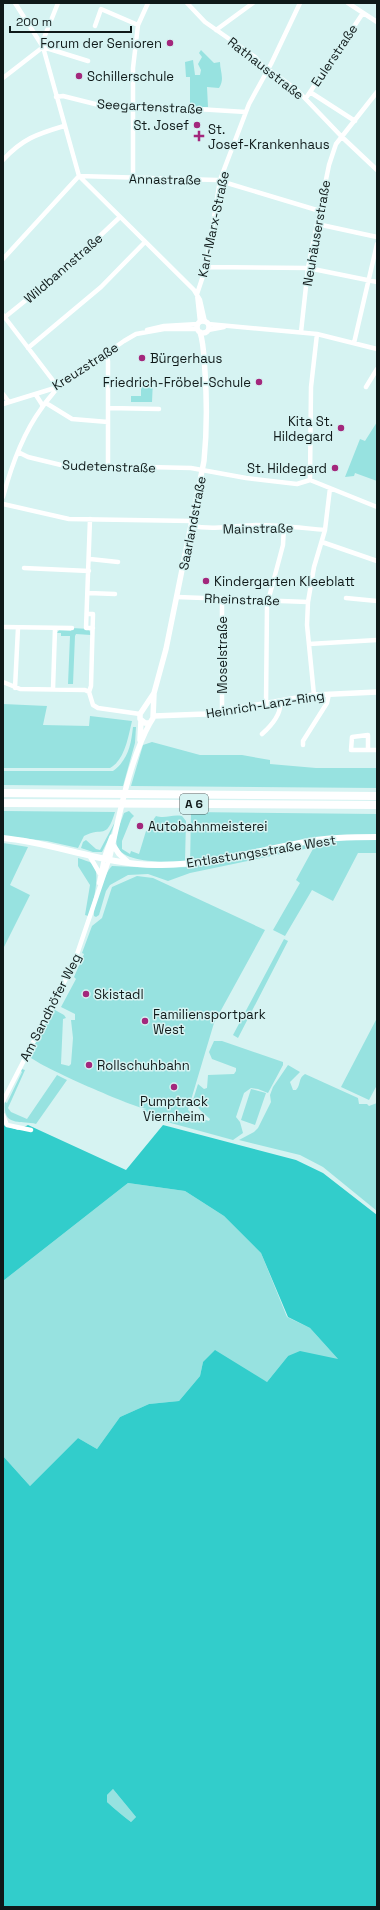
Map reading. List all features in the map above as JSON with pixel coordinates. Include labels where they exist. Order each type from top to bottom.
[{"type":"highway","name":"A 6","points":[[3,793],[377,796]]},
{"type":"highway","name":"A 6","points":[[3,803],[377,805]]},
{"type":"main road","name":"Entlastungsstraße West","points":[[3,838],[28,841],[129,863],[160,865],[218,861],[312,840],[345,837],[377,837]]},
{"type":"street","points":[[15,3],[42,47],[79,176],[196,294]]},
{"type":"street","points":[[3,78],[42,47],[58,3]]},
{"type":"street","points":[[133,178],[133,68],[138,25],[148,3]]},
{"type":"street","name":"Rathausstraße","points":[[187,3],[198,16],[255,57],[260,64],[297,90],[342,137],[377,170]]},
{"type":"street","points":[[216,30],[253,3]]},
{"type":"street","name":"Karl-Marx-Straße","points":[[202,327],[203,307],[196,294],[206,267],[220,180],[246,112],[300,3]]},
{"type":"street","points":[[348,3],[377,21]]},
{"type":"street","points":[[95,26],[101,10],[138,25]]},
{"type":"street","name":"Eulerstraße","points":[[306,98],[363,13]]},
{"type":"street","points":[[42,47],[88,61]]},
{"type":"street","points":[[310,92],[355,121]]},
{"type":"street","name":"Neuhäuserstraße","points":[[301,332],[308,268],[328,165],[336,144],[377,92]]},
{"type":"street","name":"Seegartenstraße","points":[[56,97],[63,96],[99,105],[246,112]]},
{"type":"street","points":[[3,160],[14,148],[25,140],[38,134],[64,126]]},
{"type":"street","points":[[3,259],[79,176]]},
{"type":"street","name":"Annastraße","points":[[79,176],[220,180],[320,211]]},
{"type":"street","name":"Wildbannstraße","points":[[4,316],[67,267],[120,217]]},
{"type":"street","points":[[317,224],[377,237]]},
{"type":"street","points":[[28,348],[101,287],[145,242]]},
{"type":"street","points":[[354,343],[377,244]]},
{"type":"street","points":[[206,267],[308,268],[377,282]]},
{"type":"street","points":[[3,497],[18,452],[44,405],[58,387],[4,316]]},
{"type":"street","name":"Kreuzstraße","points":[[3,404],[58,387],[124,340],[152,328],[164,326],[240,326],[301,332],[317,334],[377,350]]},
{"type":"street","name":"Saarlandstraße","points":[[153,715],[154,693],[166,649],[202,471],[207,428],[202,327]]},
{"type":"street","points":[[317,334],[311,387],[310,480],[377,506]]},
{"type":"street","points":[[106,354],[108,361],[108,467]]},
{"type":"street","points":[[366,387],[377,369]]},
{"type":"street","points":[[43,392],[44,405]]},
{"type":"street","points":[[3,394],[9,402]]},
{"type":"street","points":[[36,395],[44,405],[72,420],[108,422]]},
{"type":"street","points":[[108,408],[159,409]]},
{"type":"street","name":"Sudetenstraße","points":[[18,452],[28,457],[61,465],[178,468],[297,484],[310,480]]},
{"type":"street","points":[[314,695],[309,644],[308,602],[314,568],[325,530],[330,488]]},
{"type":"street","name":"Mainstraße","points":[[3,504],[53,516],[90,519],[192,523],[218,529],[256,525],[325,530]]},
{"type":"street","points":[[90,519],[90,559],[86,628],[93,628],[92,686],[89,692],[93,706],[98,708],[142,712],[149,710],[153,715],[140,745]]},
{"type":"street","points":[[266,704],[268,600],[283,545],[284,526]]},
{"type":"street","points":[[322,542],[377,561]]},
{"type":"street","points":[[90,559],[118,562]]},
{"type":"street","points":[[24,568],[89,571]]},
{"type":"street","points":[[88,592],[115,594]]},
{"type":"street","name":"Rheinstraße","points":[[177,597],[308,602]]},
{"type":"street","name":"Moselstraße","points":[[222,598],[222,712]]},
{"type":"street","points":[[346,598],[377,601]]},
{"type":"street","points":[[3,628],[72,628]]},
{"type":"street","points":[[15,688],[18,628]]},
{"type":"street","points":[[53,689],[55,629]]},
{"type":"street","points":[[309,644],[377,640]]},
{"type":"street","points":[[3,682],[15,688],[85,690],[89,692]]},
{"type":"street","name":"Heinrich-Lanz-Ring","points":[[153,715],[196,715],[222,712],[314,695],[377,692]]},
{"type":"street","name":"Saarlandstraße","points":[[142,712],[154,693]]},
{"type":"street","points":[[303,745],[303,741],[327,703],[329,694]]},
{"type":"street","points":[[262,734],[269,728],[280,710],[280,701]]},
{"type":"street","points":[[140,745],[142,712]]},
{"type":"street","points":[[141,721],[150,723]]},
{"type":"street","points":[[368,750],[368,735],[352,737],[351,750],[368,750],[377,750]]},
{"type":"street","name":"Am Sandhöfer Weg","points":[[3,1101],[72,968],[86,932],[140,745]]},
{"type":"street","name":"Am Sandhöfer Weg","points":[[98,888],[100,874],[113,845],[115,832]]},
{"type":"street","points":[[113,845],[119,854],[129,863]]},
{"type":"street","points":[[89,855],[100,874]]},
{"type":"street","points":[[3,1115],[7,1125],[31,1130]]},
{"type":"shaded area","points":[[201,50],[214,63],[220,62],[222,81],[219,88],[207,87],[208,107],[190,107],[190,77],[186,77],[185,62],[193,60],[195,75],[200,75],[201,70],[198,64],[202,57],[199,53]]},
{"type":"shaded area","points":[[141,380],[153,380],[152,402],[131,402],[131,396],[141,396]]},
{"type":"shaded area","points":[[377,422],[377,481],[355,473],[354,476],[345,477],[360,439],[365,441]]},
{"type":"shaded area","points":[[72,628],[89,629],[91,635],[76,634],[75,636],[73,684],[68,684],[70,636],[61,636],[61,633],[57,633],[59,630],[71,631]]},
{"type":"shaded area","points":[[3,704],[47,706],[43,725],[89,726],[90,716],[132,721],[125,748],[119,760],[110,768],[3,768]]},
{"type":"shaded area","points":[[133,727],[136,727],[135,743],[123,786],[3,785],[3,771],[113,771],[122,762],[128,752]]},
{"type":"shaded area","points":[[152,742],[200,755],[242,755],[270,760],[270,764],[316,768],[377,768],[377,788],[131,786],[143,745]]},
{"type":"shaded area","points":[[3,811],[115,812],[109,827],[106,830],[90,833],[84,836],[78,848],[47,841],[3,836]]},
{"type":"shaded area","points":[[129,811],[134,816],[131,819],[122,841],[122,849],[130,854],[131,851],[139,854],[146,831],[149,832],[151,828],[148,827],[156,816],[182,816],[186,821],[185,861],[148,861],[128,856],[121,852],[116,842],[117,834],[124,813]]},
{"type":"shaded area","points":[[191,812],[377,814],[377,853],[358,853],[333,901],[312,890],[285,936],[273,930],[300,883],[296,880],[314,847],[190,873],[168,881],[148,874],[128,875],[110,885],[106,891],[99,915],[96,917],[94,916],[95,905],[100,890],[112,866],[156,868],[190,867]]},
{"type":"shaded area","points":[[115,822],[102,852],[93,852],[81,848],[83,842],[86,840],[96,849],[100,850]]},
{"type":"shaded area","points":[[3,843],[28,847],[10,885],[30,895],[3,949]]},
{"type":"shaded area","points":[[78,858],[88,861],[93,864],[95,868],[95,890],[88,916],[85,915],[90,885],[78,866]]},
{"type":"shaded area","name":"Familiensportpark West","points":[[137,876],[153,878],[265,930],[214,1023],[188,1110],[199,1118],[209,1121],[210,1119],[200,1110],[193,1100],[198,1084],[204,1089],[207,1088],[208,1075],[234,1074],[236,1071],[236,1068],[212,1059],[209,1052],[214,1041],[222,1041],[283,1062],[283,1065],[268,1093],[251,1088],[244,1093],[236,1117],[240,1122],[243,1133],[233,1140],[167,1122],[142,1109],[148,1109],[126,1102],[88,1086],[37,1062],[30,1057],[30,1053],[51,1012],[55,1010],[64,1015],[66,1018],[63,1019],[61,1064],[69,1066],[71,1064],[73,1038],[71,1020],[75,1020],[75,1014],[61,1007],[76,979],[74,977],[84,954],[82,953],[92,926],[102,918],[112,887]]},
{"type":"shaded area","points":[[284,939],[288,941],[238,1038],[233,1035]]},
{"type":"shaded area","points":[[377,1018],[377,1085],[369,1100],[341,1087]]},
{"type":"shaded area","points":[[288,1065],[300,1072],[290,1082],[293,1090],[298,1088],[301,1077],[305,1074],[358,1098],[359,1104],[367,1104],[369,1106],[377,1103],[377,1211],[323,1167],[300,1155],[239,1140],[254,1132],[258,1128],[271,1102],[270,1095],[273,1087]]},
{"type":"shaded area","points":[[22,1069],[25,1070],[8,1108],[11,1112],[27,1119],[57,1075],[67,1080],[36,1124],[14,1121],[7,1116],[5,1110],[5,1102],[7,1103],[22,1072]]},
{"type":"shaded area","points":[[251,1089],[266,1093],[255,1125],[241,1120]]},
{"type":"shaded area","points":[[3,1125],[18,1130],[28,1125],[126,1170],[163,1125],[296,1160],[323,1173],[377,1215],[377,1907],[3,1907],[3,1456],[30,1486],[78,1438],[97,1449],[120,1417],[149,1404],[179,1401],[200,1376],[203,1362],[215,1350],[267,1382],[288,1356],[300,1351],[338,1359],[310,1328],[288,1317],[261,1253],[224,1216],[185,1191],[128,1183],[3,1281]],"holes":[[[113,1789],[136,1817],[131,1822],[119,1813],[107,1802],[107,1795]]]},
{"type":"shaded area","points":[[128,1183],[185,1191],[224,1216],[261,1253],[287,1317],[310,1328],[339,1360],[288,1356],[267,1382],[203,1362],[200,1376],[179,1401],[149,1404],[120,1417],[97,1449],[78,1438],[30,1486],[3,1456],[3,1281]]},
{"type":"shaded area","points":[[113,1789],[136,1817],[131,1822],[107,1802],[107,1795]]},
{"type":"place","name":"Forum der Senioren","points":[[170,43]]},
{"type":"place","name":"Schillerschule","points":[[79,76]]},
{"type":"place","name":"St. Josef","points":[[197,125]]},
{"type":"place","name":"St. Josef-Krankenhaus","points":[[199,136]]},
{"type":"place","name":"Bürgerhaus","points":[[142,358]]},
{"type":"place","name":"Friedrich-Fröbel-Schule","points":[[259,382]]},
{"type":"place","name":"Kita St. Hildegard","points":[[341,428]]},
{"type":"place","name":"St. Hildegard","points":[[335,468]]},
{"type":"place","name":"Kindergarten Kleeblatt","points":[[206,581]]},
{"type":"place","name":"Autobahnmeisterei","points":[[140,826]]},
{"type":"place","name":"Skistadl","points":[[86,994]]},
{"type":"place","name":"Familiensportpark West","points":[[145,1021]]},
{"type":"place","name":"Rollschuhbahn","points":[[89,1065]]},
{"type":"place","name":"Pumptrack Viernheim","points":[[174,1087]]}]
